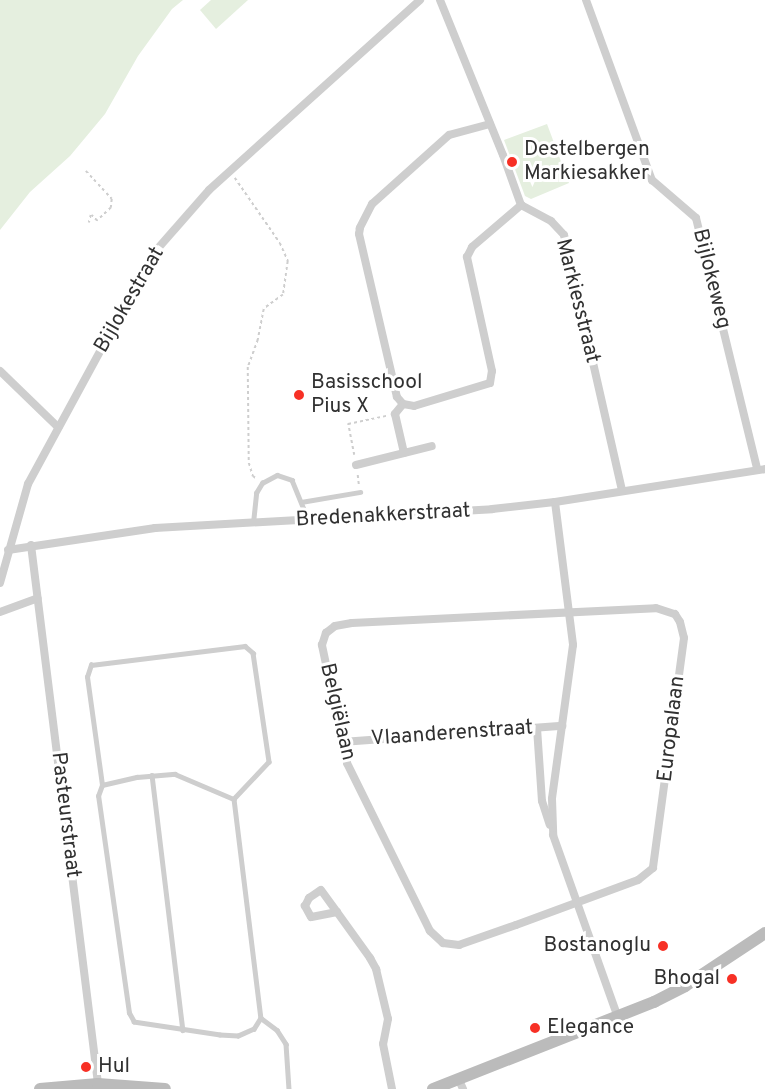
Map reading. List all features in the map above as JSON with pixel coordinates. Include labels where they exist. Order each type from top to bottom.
[{"type":"main road","points":[[433,1089],[461,1085],[618,1018],[685,986],[765,933]]},
{"type":"main road","points":[[40,1089],[98,1084],[157,1088]]},
{"type":"street","name":"Bijlokestraat","points":[[0,583],[28,484],[153,254],[196,203],[420,0]]},
{"type":"street","points":[[440,0],[490,124],[520,206],[472,247],[467,257],[492,371],[490,383],[414,406],[403,404],[397,398],[361,244],[360,228],[372,204],[449,135],[490,124]]},
{"type":"street","name":"Bijlokeweg","points":[[586,0],[652,180],[696,218],[761,469]]},
{"type":"street","name":"Markiesstraat","points":[[520,206],[551,221],[564,235],[622,491]]},
{"type":"street","points":[[0,372],[58,427]]},
{"type":"street","points":[[403,404],[395,414],[404,453]]},
{"type":"street","points":[[356,465],[432,446]]},
{"type":"street","name":"Bredenakkerstraat","points":[[8,550],[155,528],[492,509],[555,502],[761,469]]},
{"type":"street","points":[[553,835],[552,800],[573,645],[555,502]]},
{"type":"street","name":"Pasteurstraat","points":[[32,545],[98,1084]]},
{"type":"street","points":[[0,612],[38,598]]},
{"type":"street","name":"Europalaan","points":[[569,612],[666,609],[675,614],[680,621],[684,638],[653,868],[638,880],[576,902]]},
{"type":"street","name":"Belgiëlaan","points":[[569,612],[352,623],[335,626],[326,633],[322,645],[347,763],[430,931],[443,943],[459,945],[576,902]]},
{"type":"street","name":"Vlaanderenstraat","points":[[342,741],[562,726]]},
{"type":"street","points":[[537,728],[542,801],[618,1018]]},
{"type":"street","points":[[337,912],[376,969],[388,1019],[383,1044],[392,1089]]},
{"type":"lane","points":[[253,523],[254,502],[262,483],[277,475],[287,476],[292,480],[308,520]]},
{"type":"lane","points":[[301,502],[360,492]]},
{"type":"lane","points":[[245,646],[254,653],[269,762],[234,799],[261,1018],[254,1029],[238,1036],[134,1022],[129,1013],[105,830],[99,812],[98,796],[102,785],[87,677],[92,665],[245,646]]},
{"type":"lane","points":[[102,785],[152,775],[174,774],[234,799]]},
{"type":"lane","points":[[152,775],[183,1030]]},
{"type":"lane","points":[[261,1018],[277,1030],[286,1044],[289,1089]]},
{"type":"path","points":[[86,171],[112,199],[111,208],[97,221],[91,215],[89,223]]},
{"type":"path","points":[[230,171],[280,243],[288,261],[283,295],[264,309],[258,340],[248,367],[249,463],[253,476],[262,483]]},
{"type":"path","points":[[360,492],[348,424],[395,414]]},
{"type":"green space","points":[[0,0],[183,0],[172,9],[138,56],[105,114],[70,156],[30,192],[0,230]]},
{"type":"green space","points":[[211,0],[248,0],[216,29],[200,10]]},
{"type":"green space","points":[[547,124],[569,183],[531,199],[525,196],[504,140]]},
{"type":"place","name":"Destelbergen Markiesakker","points":[[512,162]]},
{"type":"place","name":"Basisschool Pius X","points":[[299,395]]},
{"type":"place","name":"Bostanoglu","points":[[663,946]]},
{"type":"place","name":"Bhogal","points":[[732,979]]},
{"type":"place","name":"Elegance","points":[[535,1028]]},
{"type":"place","name":"Hul","points":[[86,1067]]}]
